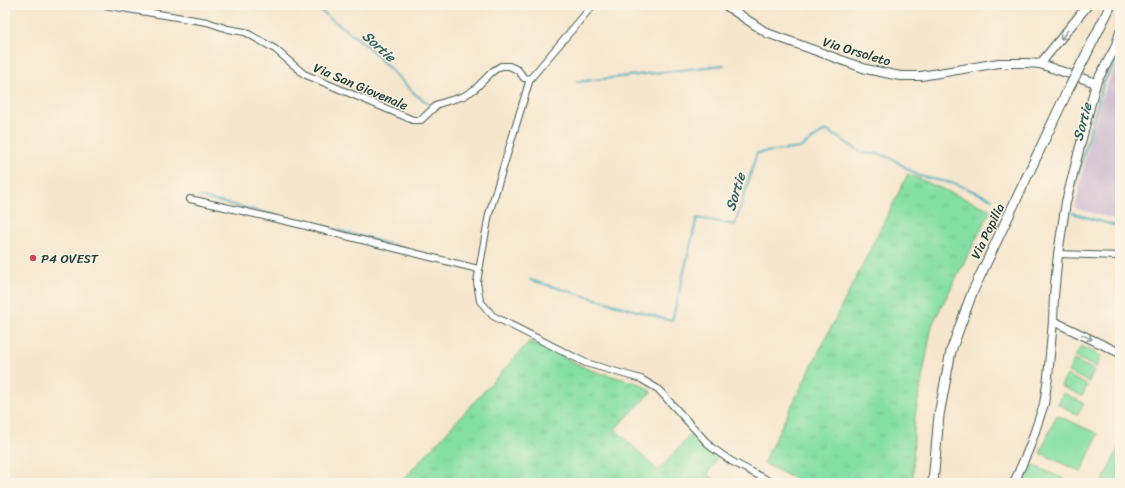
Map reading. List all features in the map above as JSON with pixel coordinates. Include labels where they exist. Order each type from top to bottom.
[{"type":"main road","name":"Via Popilia","points":[[933,483],[939,415],[951,351],[972,293],[1067,92],[1111,5]]},
{"type":"street","name":"Via San Giovenale","points":[[104,5],[207,22],[228,29],[245,32],[274,49],[304,74],[413,120],[421,120],[438,104],[464,96],[501,66],[509,66],[518,70],[524,78],[530,79]]},
{"type":"street","points":[[593,5],[530,79],[489,214],[478,269],[477,282],[480,301],[493,316],[586,363],[642,379],[658,389],[711,447],[731,461],[773,483]]},
{"type":"street","name":"Via Orsoleto","points":[[725,5],[767,33],[866,69],[900,76],[921,76],[999,63],[1027,63],[1040,64],[1096,83]]},
{"type":"street","points":[[1040,64],[1088,5]]},
{"type":"street","points":[[1014,483],[1030,446],[1044,404],[1048,377],[1058,254],[1066,202],[1096,83],[1117,45],[1120,32]]},
{"type":"street","points":[[190,199],[294,223],[478,269]]},
{"type":"street","points":[[1058,254],[1120,256]]},
{"type":"street","points":[[1053,321],[1120,353]]},
{"type":"shaded area","points":[[1120,61],[1120,221],[1075,208],[1089,142],[1101,99],[1114,70]]},
{"type":"green space","points":[[908,174],[991,210],[932,325],[914,422],[913,483],[803,483],[763,463]]},
{"type":"green space","points":[[530,341],[590,370],[640,384],[651,392],[615,429],[658,471],[693,432],[717,457],[707,475],[722,483],[400,483]]},
{"type":"green space","points":[[1081,346],[1101,356],[1096,367],[1075,357]]},
{"type":"green space","points":[[1074,360],[1094,370],[1089,382],[1068,372]]},
{"type":"green space","points":[[1067,375],[1087,385],[1082,396],[1061,386]]},
{"type":"green space","points":[[1063,393],[1084,403],[1078,415],[1058,404]]},
{"type":"green space","points":[[1057,415],[1098,434],[1081,472],[1040,453]]},
{"type":"green space","points":[[1120,444],[1120,483],[1102,483]]},
{"type":"green space","points":[[1030,464],[1066,480],[1065,483],[1022,483]]},
{"type":"waterway","name":"Sortie","points":[[313,5],[367,46],[415,94],[429,104]]},
{"type":"waterway","name":"Sortie","points":[[1073,193],[1103,84],[1117,59]]},
{"type":"waterway","name":"Sortie","points":[[576,82],[724,65]]},
{"type":"waterway","name":"Sortie","points":[[530,280],[672,321],[697,218],[735,225],[757,153],[800,148],[826,130],[861,152],[879,154],[891,158],[919,176],[956,184],[992,199]]},
{"type":"waterway","name":"Sortie","points":[[199,197],[292,219]]},
{"type":"waterway","name":"Sortie","points":[[1072,213],[1120,227]]},
{"type":"waterway","name":"Sortie","points":[[300,220],[397,246]]},
{"type":"place","name":"P4 OVEST","points":[[33,258]]}]
